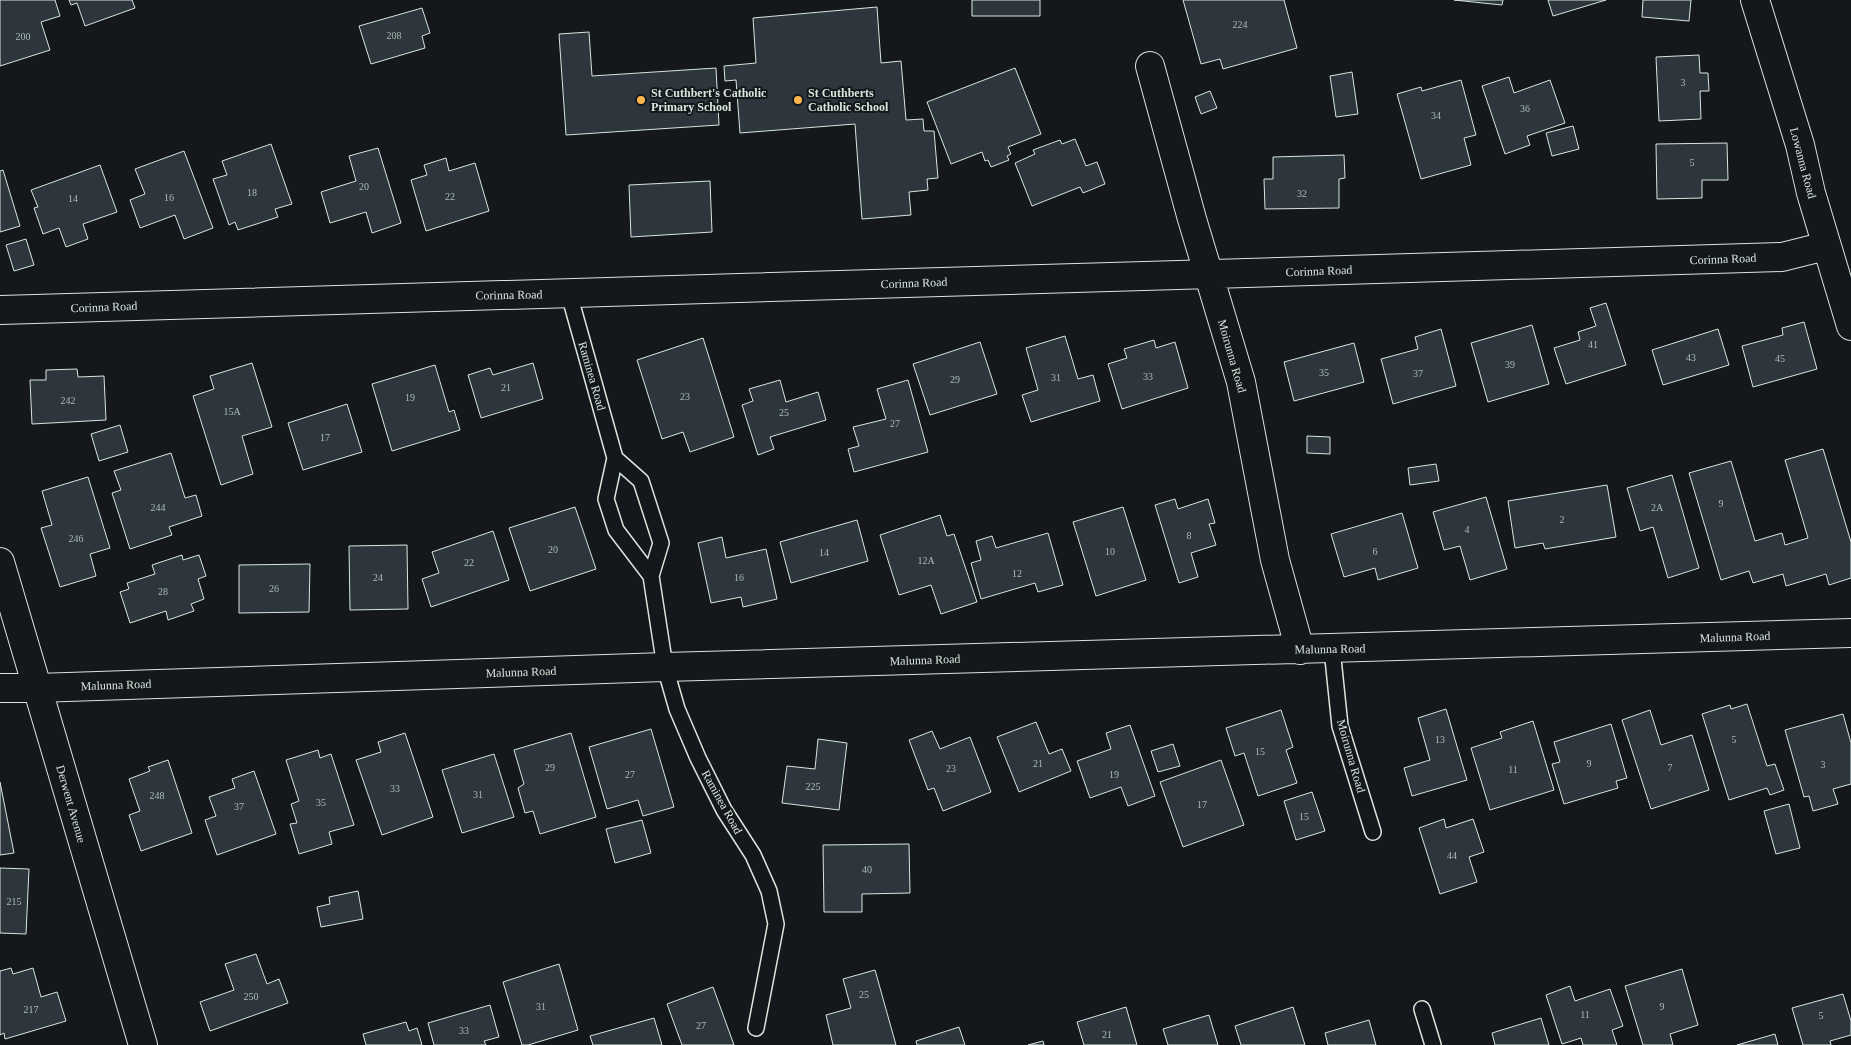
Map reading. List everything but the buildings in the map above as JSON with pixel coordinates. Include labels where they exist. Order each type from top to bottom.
[{"type":"street","name":"Lowanna Road","points":[[1755,0],[1800,145],[1811,193],[1851,326]]},
{"type":"street","name":"Moirunna Road","points":[[1150,66],[1192,219],[1241,382],[1275,560],[1300,650]]},
{"type":"street","name":"Corinna Road","points":[[0,310],[1782,257],[1826,246]]},
{"type":"street","name":"Derwent Avenue","points":[[0,562],[142,1045]]},
{"type":"street","name":"Malunna Road","points":[[0,688],[1851,633]]},
{"type":"lane","name":"Raminea Road","points":[[569,294],[616,458],[606,499],[616,530],[651,576]]},
{"type":"lane","name":"Raminea Road","points":[[616,458],[641,481],[661,543],[651,576],[665,668],[677,710],[724,810],[753,855],[769,891],[776,924],[756,1028]]},
{"type":"lane","name":"Moirunna Road","points":[[1332,649],[1340,726],[1373,832]]},
{"type":"lane","points":[[1422,1009],[1433,1045]]},
{"type":"place","name":"St Cuthbert's Catholic Primary School","points":[[641,100]]},
{"type":"place","name":"St Cuthberts Catholic School","points":[[798,100]]}]
